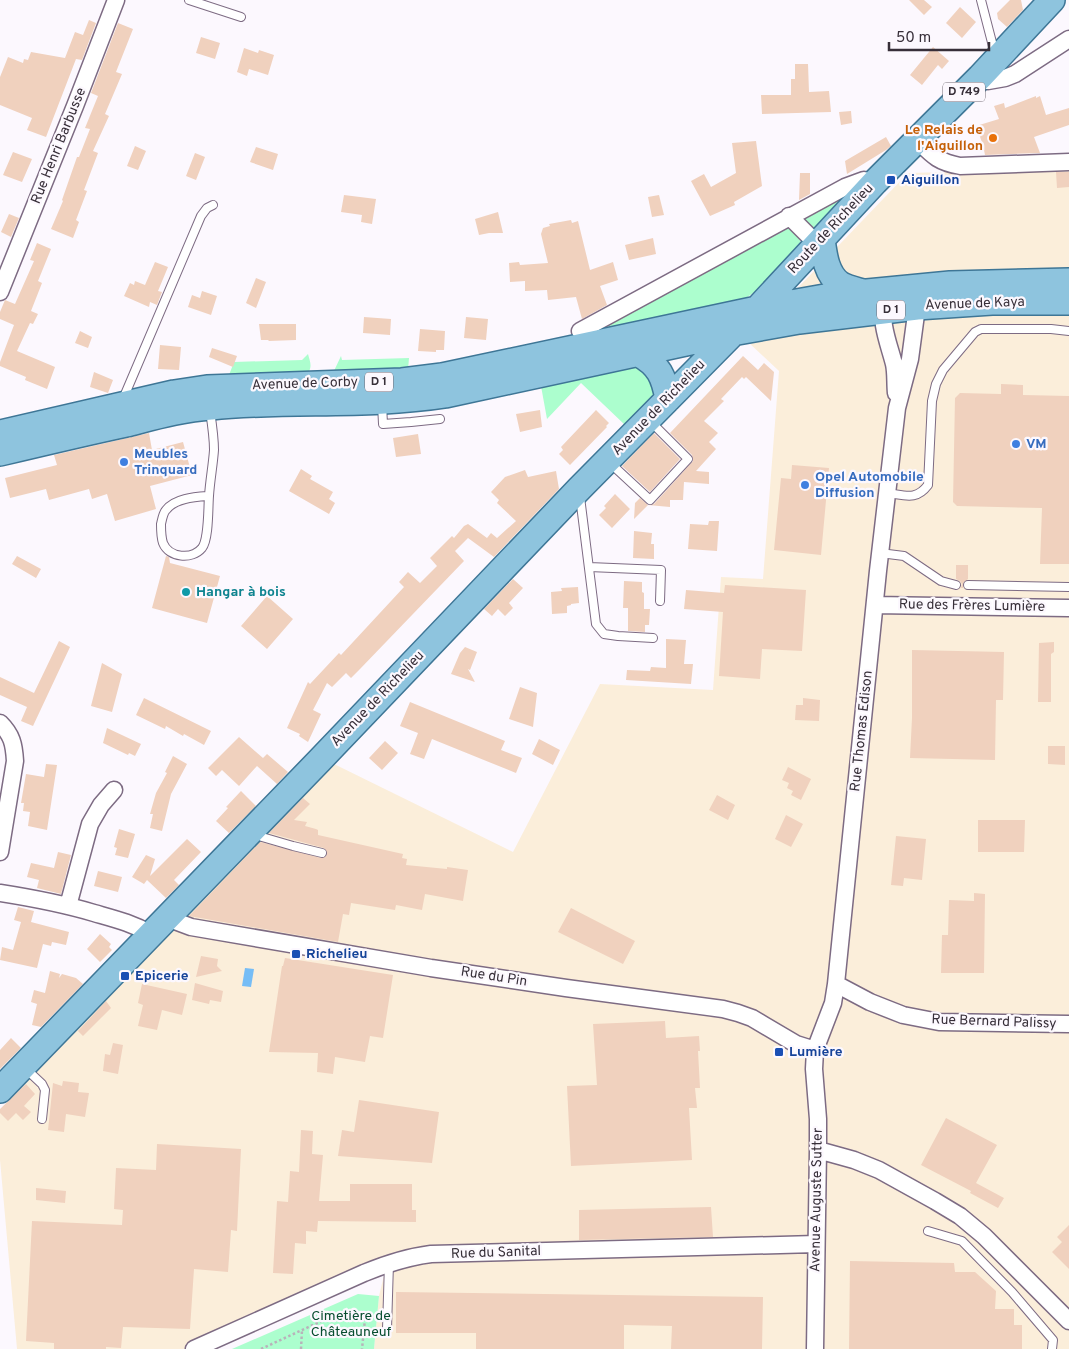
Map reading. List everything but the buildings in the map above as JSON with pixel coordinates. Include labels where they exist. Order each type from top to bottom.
[{"type":"main road","name":"Route de Richelieu","points":[[756,309],[875,182],[980,77],[1052,0]]},
{"type":"main road","points":[[819,242],[832,275],[840,284],[863,292]]},
{"type":"main road","name":"Avenue de Kaya","points":[[732,333],[992,282],[1069,281]]},
{"type":"main road","name":"Avenue de Kaya","points":[[756,309],[863,292],[899,299],[1069,302]]},
{"type":"main road","name":"Avenue de Corby","points":[[0,433],[174,393],[207,388],[402,381],[442,376],[756,309]]},
{"type":"main road","name":"Avenue de Richelieu","points":[[0,1090],[579,489],[756,309]]},
{"type":"main road","name":"Avenue de Corby","points":[[0,453],[178,411],[244,404],[382,402],[445,395],[732,333]]},
{"type":"main road","points":[[640,354],[650,360],[662,376],[666,384],[668,399]]},
{"type":"street","name":"Rue Henri Barbusse","points":[[0,292],[72,115],[116,0]]},
{"type":"street","points":[[980,77],[988,81],[1015,74],[1069,39]]},
{"type":"street","points":[[917,140],[932,156],[945,163],[960,166],[1069,162]]},
{"type":"street","points":[[580,331],[845,187],[864,180],[875,182]]},
{"type":"street","points":[[789,216],[819,242]]},
{"type":"street","name":"Rue Thomas Edison","points":[[897,408],[894,367],[887,340],[899,299]]},
{"type":"street","name":"Rue Thomas Edison","points":[[815,1050],[833,1003],[836,984],[880,553],[897,408],[910,359],[899,299]]},
{"type":"street","name":"Rue des Frères Lumière","points":[[875,605],[1069,608]]},
{"type":"street","points":[[0,723],[8,731],[14,746],[15,761],[0,852]]},
{"type":"street","points":[[68,906],[90,824],[101,805],[114,790]]},
{"type":"street","name":"Rue du Pin","points":[[0,893],[34,898],[129,923],[190,927],[431,968],[730,1011],[752,1018],[796,1044],[815,1050]]},
{"type":"street","name":"Rue Bernard Palissy","points":[[836,984],[870,1002],[902,1015],[939,1022],[1069,1024]]},
{"type":"street","name":"Avenue Auguste Sutter","points":[[815,1050],[814,1069],[818,1118],[815,1349]]},
{"type":"street","points":[[818,1150],[854,1160],[879,1170],[960,1216],[984,1236],[1069,1320]]},
{"type":"street","name":"Rue du Sanital","points":[[194,1349],[389,1263],[417,1256],[431,1254],[816,1244]]},
{"type":"lane","points":[[189,0],[241,17]]},
{"type":"lane","points":[[981,0],[997,59]]},
{"type":"lane","points":[[120,406],[201,216],[207,208],[213,205]]},
{"type":"lane","points":[[887,493],[910,496],[922,493],[928,485],[932,400],[936,384],[943,370],[974,332],[981,329],[1051,329],[1069,331]]},
{"type":"lane","points":[[382,402],[383,424],[440,419]]},
{"type":"lane","points":[[209,496],[176,502],[166,510],[162,520],[161,534],[163,545],[173,553],[184,556],[195,554],[203,547],[207,532],[214,449],[210,407]]},
{"type":"lane","points":[[607,461],[650,500],[688,459],[648,419]]},
{"type":"lane","points":[[579,489],[596,624],[604,634],[653,638]]},
{"type":"lane","points":[[880,553],[904,556],[941,581],[956,585]]},
{"type":"lane","points":[[589,567],[661,570],[660,601]]},
{"type":"lane","points":[[968,585],[1069,587]]},
{"type":"lane","points":[[253,829],[262,837],[322,853]]},
{"type":"lane","points":[[24,1066],[42,1084],[45,1090],[42,1119]]},
{"type":"lane","points":[[928,1231],[962,1241],[1012,1292],[1053,1340],[1052,1349]]},
{"type":"lane","points":[[387,1329],[389,1263]]},
{"type":"path","points":[[262,1349],[341,1312],[349,1311],[356,1311],[362,1314],[365,1319],[362,1349]]},
{"type":"path","points":[[301,1349],[302,1330]]},
{"type":"shaded area","points":[[1069,169],[1069,1349],[374,1349],[379,1296],[386,1267],[200,1349],[17,1349],[0,1160],[0,1110],[334,764],[513,852],[600,684],[713,690],[721,577],[763,579],[779,371],[747,341],[908,173]]},
{"type":"green space","points":[[852,190],[816,231],[804,219],[806,214]]},
{"type":"green space","points":[[786,228],[798,235],[800,248],[767,282],[744,299],[586,336]]},
{"type":"green space","points":[[308,354],[310,367],[307,374],[229,375],[234,362],[302,360]]},
{"type":"green space","points":[[341,356],[342,360],[409,358],[408,370],[333,373]]},
{"type":"green space","points":[[635,366],[643,368],[656,384],[654,396],[625,425],[581,383],[547,419],[541,386]]},
{"type":"green space","name":"Cimetière de Châteauneuf","points":[[358,1294],[379,1296],[374,1349],[232,1349]]},
{"type":"water","points":[[245,968],[254,969],[251,987],[242,986]]},
{"type":"place","name":"Le Relais de l'Aiguillon","points":[[993,138]]},
{"type":"place","name":"Aiguillon","points":[[891,180]]},
{"type":"place","name":"VM","points":[[1016,444]]},
{"type":"place","name":"Meubles Trinquard","points":[[124,462]]},
{"type":"place","name":"Opel Automobile Diffusion","points":[[805,485]]},
{"type":"place","name":"Hangar à bois","points":[[186,592]]},
{"type":"place","name":"Richelieu","points":[[296,954]]},
{"type":"place","name":"Epicerie","points":[[125,976]]},
{"type":"place","name":"Lumière","points":[[779,1052]]}]
